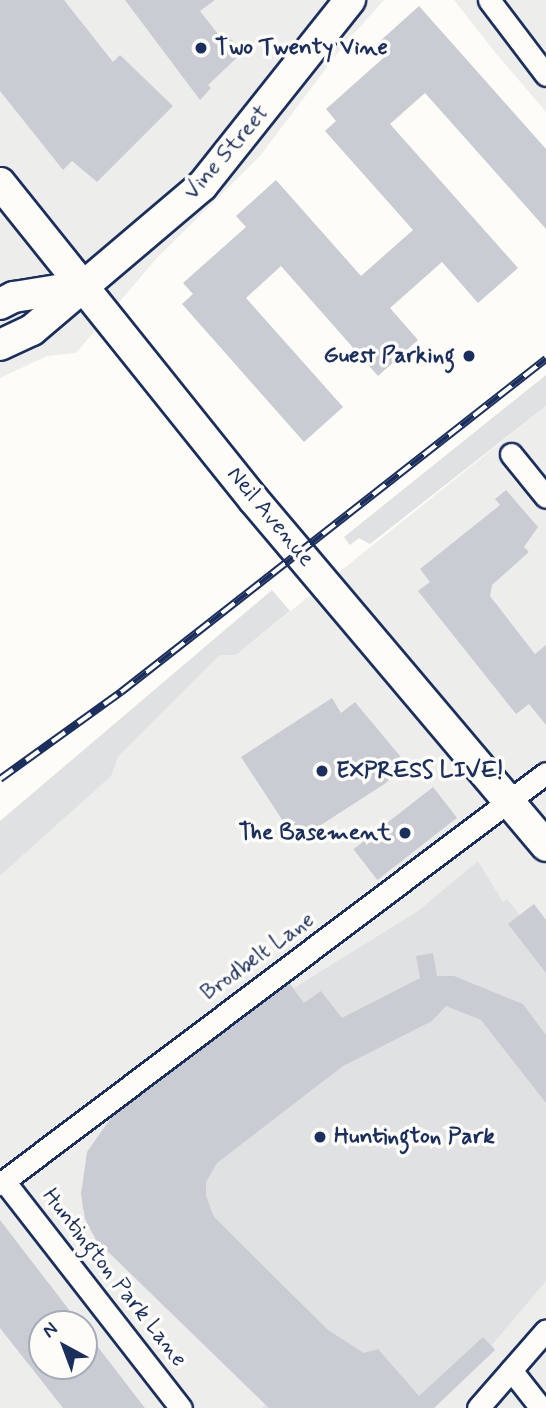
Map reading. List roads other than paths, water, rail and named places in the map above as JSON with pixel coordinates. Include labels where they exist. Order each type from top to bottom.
[{"type":"street","name":"Vine Street","points":[[0,345],[32,330],[202,186],[350,0]]},
{"type":"street","points":[[489,0],[546,75]]},
{"type":"street","name":"Neil Avenue","points":[[0,183],[254,500],[510,800],[546,846]]},
{"type":"street","points":[[0,304],[15,297],[83,286]]},
{"type":"street","points":[[511,454],[546,497]]},
{"type":"street","name":"Brodbelt Lane","points":[[2,1183],[546,773]]},
{"type":"street","name":"Huntington Park Lane","points":[[2,1183],[181,1408]]},
{"type":"street","points":[[478,1408],[546,1330]]},
{"type":"street","points":[[511,1370],[541,1408]]},
{"type":"railway","points":[[0,779],[121,692],[546,359]]},
{"type":"place","name":"Two Twenty Vine","points":[[201,48]]},
{"type":"place","name":"Guest Parking","points":[[469,356]]},
{"type":"place","name":"EXPRESS LIVE!","points":[[322,771]]},
{"type":"place","name":"The Basement","points":[[405,833]]},
{"type":"place","name":"Huntington Park","points":[[320,1137]]}]
